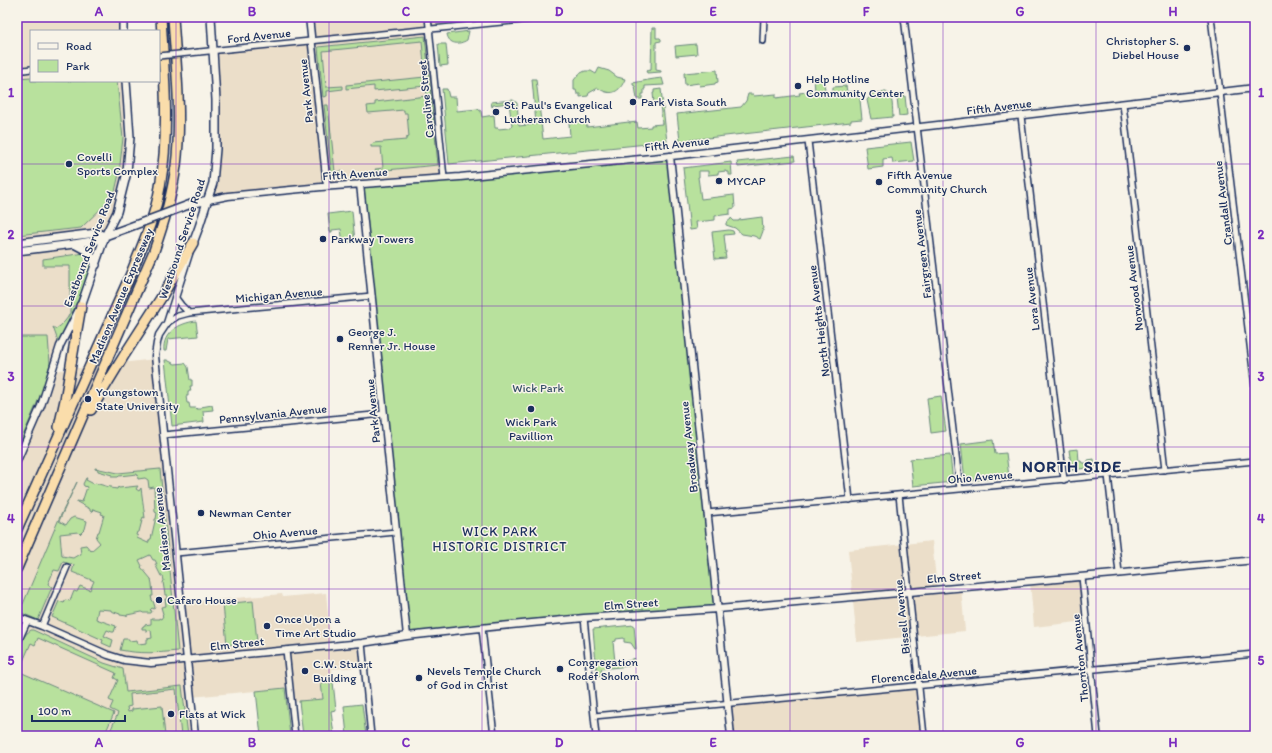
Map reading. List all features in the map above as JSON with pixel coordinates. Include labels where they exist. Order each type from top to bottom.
[{"type":"highway","name":"Madison Avenue Expressway","points":[[17,529],[130,276],[144,242],[157,201],[166,140],[166,104],[161,17]]},
{"type":"highway","name":"Madison Avenue Expressway","points":[[17,568],[75,437],[154,251],[171,197],[176,160],[178,124],[173,17]]},
{"type":"highway","points":[[75,437],[161,298],[193,243]]},
{"type":"highway","points":[[53,450],[66,400],[81,306]]},
{"type":"main road","points":[[123,17],[123,30]]},
{"type":"main road","name":"Westbound Service Road","points":[[193,243],[213,183],[217,141],[211,17]]},
{"type":"main road","name":"Eastbound Service Road","points":[[81,306],[106,236],[117,212],[124,186],[129,158],[130,119],[126,82]]},
{"type":"main road","name":"Fifth Avenue","points":[[17,251],[98,240],[191,204],[208,200]]},
{"type":"main road","name":"Fifth Avenue","points":[[17,243],[80,234],[98,233],[106,236]]},
{"type":"main road","points":[[74,244],[89,252],[96,265]]},
{"type":"street","name":"Park Avenue","points":[[309,17],[327,186]]},
{"type":"street","name":"Caroline Street","points":[[428,17],[444,178]]},
{"type":"street","name":"Ford Avenue","points":[[160,56],[552,17]]},
{"type":"street","points":[[763,41],[764,17]]},
{"type":"street","name":"Fairgreen Avenue","points":[[904,17],[960,490]]},
{"type":"street","name":"Crandall Avenue","points":[[1211,17],[1255,387]]},
{"type":"street","points":[[17,71],[30,69]]},
{"type":"street","name":"Fifth Avenue","points":[[208,200],[228,196],[327,186],[444,178],[670,156],[1255,88]]},
{"type":"street","name":"Norwood Avenue","points":[[1123,104],[1165,470]]},
{"type":"street","name":"Lora Avenue","points":[[1021,116],[1064,480]]},
{"type":"street","name":"North Heights Avenue","points":[[808,141],[850,500]]},
{"type":"street","name":"Broadway Avenue","points":[[670,156],[731,736]]},
{"type":"street","name":"Park Avenue","points":[[360,184],[407,636]]},
{"type":"street","name":"Westbound Service Road","points":[[167,323],[193,243]]},
{"type":"street","name":"Michigan Avenue","points":[[167,323],[178,316],[189,313],[372,296]]},
{"type":"street","points":[[175,297],[181,306],[189,313]]},
{"type":"street","name":"Eastbound Service Road","points":[[17,461],[43,401],[60,346],[81,306]]},
{"type":"street","name":"Madison Avenue","points":[[167,323],[159,335],[155,354],[195,736]]},
{"type":"street","name":"Pennsylvania Avenue","points":[[164,435],[384,414]]},
{"type":"street","name":"Ohio Avenue","points":[[707,513],[1255,461]]},
{"type":"street","points":[[1108,475],[1119,574]]},
{"type":"street","name":"Bissell Avenue","points":[[899,495],[924,736]]},
{"type":"street","name":"Ohio Avenue","points":[[176,553],[396,532]]},
{"type":"street","name":"Elm Street","points":[[17,618],[42,626],[108,655],[124,660],[151,663],[362,643],[407,636],[584,618],[718,609],[1119,574],[1255,560]]},
{"type":"street","points":[[42,626],[67,567]]},
{"type":"street","name":"Thornton Avenue","points":[[1082,577],[1098,736]]},
{"type":"street","points":[[584,618],[596,736]]},
{"type":"street","points":[[17,643],[27,621]]},
{"type":"street","points":[[482,628],[494,736]]},
{"type":"street","points":[[362,643],[371,736]]},
{"type":"street","points":[[286,650],[295,736]]},
{"type":"street","name":"Florencedale Avenue","points":[[594,716],[1255,654]]},
{"type":"shaded area","name":"Youngstown State University","points":[[17,17],[123,17],[123,30],[30,30],[30,82],[126,82],[127,172],[90,281],[67,331],[53,371],[155,359],[181,603],[282,594],[283,597],[326,593],[331,646],[362,643],[364,667],[332,669],[334,682],[321,684],[323,699],[291,702],[289,688],[191,697],[195,736],[17,736]]},
{"type":"shaded area","points":[[309,17],[507,17],[507,21],[429,29],[444,178],[208,200],[213,183],[213,51],[311,41]]},
{"type":"shaded area","points":[[932,541],[937,589],[961,588],[965,631],[857,642],[848,550]]},
{"type":"shaded area","points":[[1082,577],[1086,621],[1034,627],[1030,582]]},
{"type":"shaded area","points":[[919,685],[924,736],[731,736],[727,704]]},
{"type":"green space","points":[[652,28],[656,28],[656,38],[661,39],[661,41],[656,42],[656,70],[661,72],[647,73],[646,71],[651,70]]},
{"type":"green space","points":[[469,31],[467,40],[461,43],[452,42],[448,38],[447,34]]},
{"type":"green space","points":[[425,36],[438,165],[376,171],[375,169],[383,168],[381,147],[371,147],[371,145],[373,143],[406,140],[406,138],[409,137],[407,113],[404,113],[404,110],[368,113],[367,106],[375,105],[375,102],[427,96],[426,86],[374,91],[374,86],[346,89],[346,85],[425,77],[422,41],[323,51],[326,87],[343,86],[343,89],[327,91],[327,96],[323,97],[318,47]]},
{"type":"green space","points":[[438,44],[446,44],[448,65],[440,66]]},
{"type":"green space","points":[[696,44],[697,54],[676,56],[675,46]]},
{"type":"green space","points":[[599,68],[609,71],[617,77],[625,79],[623,83],[618,90],[611,93],[598,88],[589,93],[588,96],[580,97],[580,94],[577,94],[576,90],[574,90],[574,80],[579,74],[585,71],[591,71],[596,74]]},
{"type":"green space","points":[[717,70],[718,82],[715,84],[700,86],[699,83],[685,85],[684,73]]},
{"type":"green space","name":"Covelli Sports Complex","points":[[30,77],[30,82],[117,82],[123,138],[119,174],[114,196],[81,228],[17,235],[17,78]]},
{"type":"green space","points":[[662,78],[664,85],[645,86],[642,99],[637,99],[635,86],[633,83]]},
{"type":"green space","points":[[823,78],[826,95],[833,94],[833,87],[846,86],[847,92],[859,91],[862,119],[851,120],[851,122],[680,141],[677,114],[741,107],[746,101],[748,94],[753,94],[754,96],[776,94],[776,98],[800,95],[799,93],[815,91],[814,79]]},
{"type":"green space","points":[[532,79],[536,79],[543,139],[570,136],[569,123],[577,122],[577,120],[586,120],[587,127],[629,122],[637,122],[638,128],[662,124],[660,103],[654,103],[653,93],[654,90],[661,89],[667,142],[449,164],[442,89],[447,89],[449,97],[456,97],[457,111],[478,109],[481,111],[482,117],[494,115],[495,128],[509,128],[512,126],[509,103],[493,105],[492,107],[491,102],[513,100],[517,103],[519,126],[536,124]]},
{"type":"green space","points":[[886,92],[890,96],[893,117],[871,119],[867,100],[873,93]]},
{"type":"green space","points":[[905,96],[907,115],[899,116],[897,97]]},
{"type":"green space","points":[[324,105],[328,105],[335,172],[342,171],[342,175],[332,176]]},
{"type":"green space","points":[[911,142],[914,161],[893,163],[892,158],[883,159],[883,167],[868,169],[865,147]]},
{"type":"green space","name":"Wick Park","points":[[670,156],[718,609],[407,636],[360,184]]},
{"type":"green space","points":[[794,156],[795,161],[738,167],[737,162]]},
{"type":"green space","points":[[731,162],[732,175],[729,175],[729,172],[726,171],[708,175],[708,171],[699,171],[698,177],[701,199],[734,195],[735,208],[730,209],[730,214],[715,216],[715,220],[696,222],[697,229],[690,230],[683,168]]},
{"type":"green space","points":[[352,211],[355,242],[343,243],[341,229],[332,230],[332,232],[330,232],[328,214]]},
{"type":"green space","points":[[762,217],[763,231],[760,239],[754,236],[742,234],[735,228],[726,225],[731,218],[734,221],[739,221]]},
{"type":"green space","points":[[733,231],[734,234],[724,235],[726,258],[715,259],[712,232]]},
{"type":"green space","points":[[85,253],[90,263],[89,274],[59,344],[53,327],[56,329],[60,326],[70,313],[70,266],[43,266],[43,259]]},
{"type":"green space","points":[[196,321],[198,336],[168,339],[166,351],[164,351],[166,339],[173,330],[178,326]]},
{"type":"green space","points":[[17,337],[48,337],[50,364],[43,389],[17,450]]},
{"type":"green space","points":[[165,360],[175,364],[185,363],[188,367],[190,380],[192,380],[192,386],[190,386],[191,391],[188,391],[188,396],[186,396],[187,403],[189,403],[190,408],[201,409],[201,407],[212,405],[213,410],[203,411],[204,422],[172,426]]},
{"type":"green space","points":[[941,396],[946,431],[931,433],[927,398]]},
{"type":"green space","points":[[993,440],[995,454],[1006,453],[1009,477],[965,481],[961,444]]},
{"type":"green space","points":[[1078,449],[1079,461],[1082,463],[1088,463],[1088,460],[1094,459],[1095,467],[1072,470],[1069,450]]},
{"type":"green space","points":[[950,455],[953,482],[913,486],[910,459]]},
{"type":"green space","points":[[95,468],[118,473],[160,469],[178,651],[149,653],[120,650],[123,639],[129,639],[129,641],[137,640],[138,644],[147,643],[147,639],[152,638],[151,630],[146,631],[146,629],[142,629],[142,627],[144,625],[151,624],[151,619],[161,619],[163,616],[161,607],[166,606],[165,599],[167,599],[167,595],[165,595],[163,576],[161,576],[155,564],[157,564],[155,560],[153,560],[150,555],[139,560],[142,566],[141,567],[151,579],[153,596],[151,596],[155,607],[154,609],[152,608],[150,610],[152,611],[151,613],[142,612],[127,616],[120,615],[111,610],[98,609],[96,619],[116,626],[114,632],[107,630],[104,636],[113,640],[111,647],[102,643],[103,640],[52,617],[59,601],[64,603],[65,600],[70,601],[74,591],[77,592],[80,586],[90,590],[94,581],[72,572],[74,565],[63,562],[59,571],[54,570],[48,584],[52,587],[38,620],[17,611],[17,608],[23,604],[58,521],[77,482],[59,521],[66,525],[70,519],[74,517],[87,521],[85,529],[80,534],[78,532],[60,534],[62,556],[73,558],[81,554],[80,546],[86,545],[91,551],[100,543],[96,538],[104,515],[101,514],[102,512],[93,509],[92,512],[90,509],[77,502],[82,502],[87,487],[83,484],[86,478],[86,480],[94,484],[109,487],[110,485],[111,488],[117,489],[118,487],[138,486],[136,489],[139,491],[141,488],[145,518],[143,517],[139,532],[137,532],[136,535],[138,536],[137,538],[148,543],[151,539],[157,513],[155,512],[154,487],[149,488],[148,480],[145,478],[138,479],[137,474],[112,477],[112,475],[98,471]]},
{"type":"green space","points":[[253,601],[257,642],[227,645],[223,604]]},
{"type":"green space","points":[[634,625],[636,649],[631,643],[624,642],[624,638],[616,639],[616,641],[613,642],[615,662],[621,662],[621,664],[626,663],[626,661],[633,658],[634,659],[629,666],[601,669],[602,675],[597,676],[593,629]]},
{"type":"green space","points":[[31,630],[104,663],[123,669],[126,692],[182,686],[188,736],[181,736],[176,689],[130,694],[131,706],[127,707],[128,712],[132,711],[132,709],[162,706],[165,736],[108,736],[118,713],[110,709],[113,702],[109,700],[118,680],[114,678],[116,673],[38,638],[35,645],[31,643],[20,668],[17,666],[17,656],[20,643]]},
{"type":"green space","points":[[20,672],[114,713],[104,736],[17,736],[17,679]]},
{"type":"green space","points":[[333,682],[336,710],[331,711],[334,736],[303,736],[299,701],[323,699],[321,683]]},
{"type":"green space","points":[[285,688],[290,736],[261,736],[256,691]]},
{"type":"green space","points":[[362,704],[366,736],[347,736],[344,706]]},
{"type":"place","name":"Christopher S. Diebel House","points":[[1187,48]]},
{"type":"place","name":"Help Hotline Community Center","points":[[798,86]]},
{"type":"place","name":"Park Vista South","points":[[633,102]]},
{"type":"place","name":"St. Paul's Evangelical Lutheran Church","points":[[496,112]]},
{"type":"place","name":"Covelli Sports Complex","points":[[69,164]]},
{"type":"place","name":"MYCAP","points":[[719,181]]},
{"type":"place","name":"Fifth Avenue Community Church","points":[[879,182]]},
{"type":"place","name":"Parkway Towers","points":[[323,239]]},
{"type":"place","name":"George J. Renner Jr. House","points":[[340,339]]},
{"type":"place","name":"Youngstown State University","points":[[88,399]]},
{"type":"place","name":"Wick Park Pavillion","points":[[531,409]]},
{"type":"place","name":"Newman Center","points":[[201,513]]},
{"type":"place","name":"Cafaro House","points":[[159,600]]},
{"type":"place","name":"Once Upon a Time Art Studio","points":[[267,626]]},
{"type":"place","name":"Congregation Rodef Sholom","points":[[560,669]]},
{"type":"place","name":"C.W. Stuart Building","points":[[305,671]]},
{"type":"place","name":"Nevels Temple Church of God in Christ","points":[[419,678]]},
{"type":"place","name":"Flats at Wick","points":[[171,714]]},
{"type":"district","name":"NORTH SIDE","points":[[1072,466]]},
{"type":"district","name":"WICK PARK HISTORIC DISTRICT","points":[[500,538]]}]
